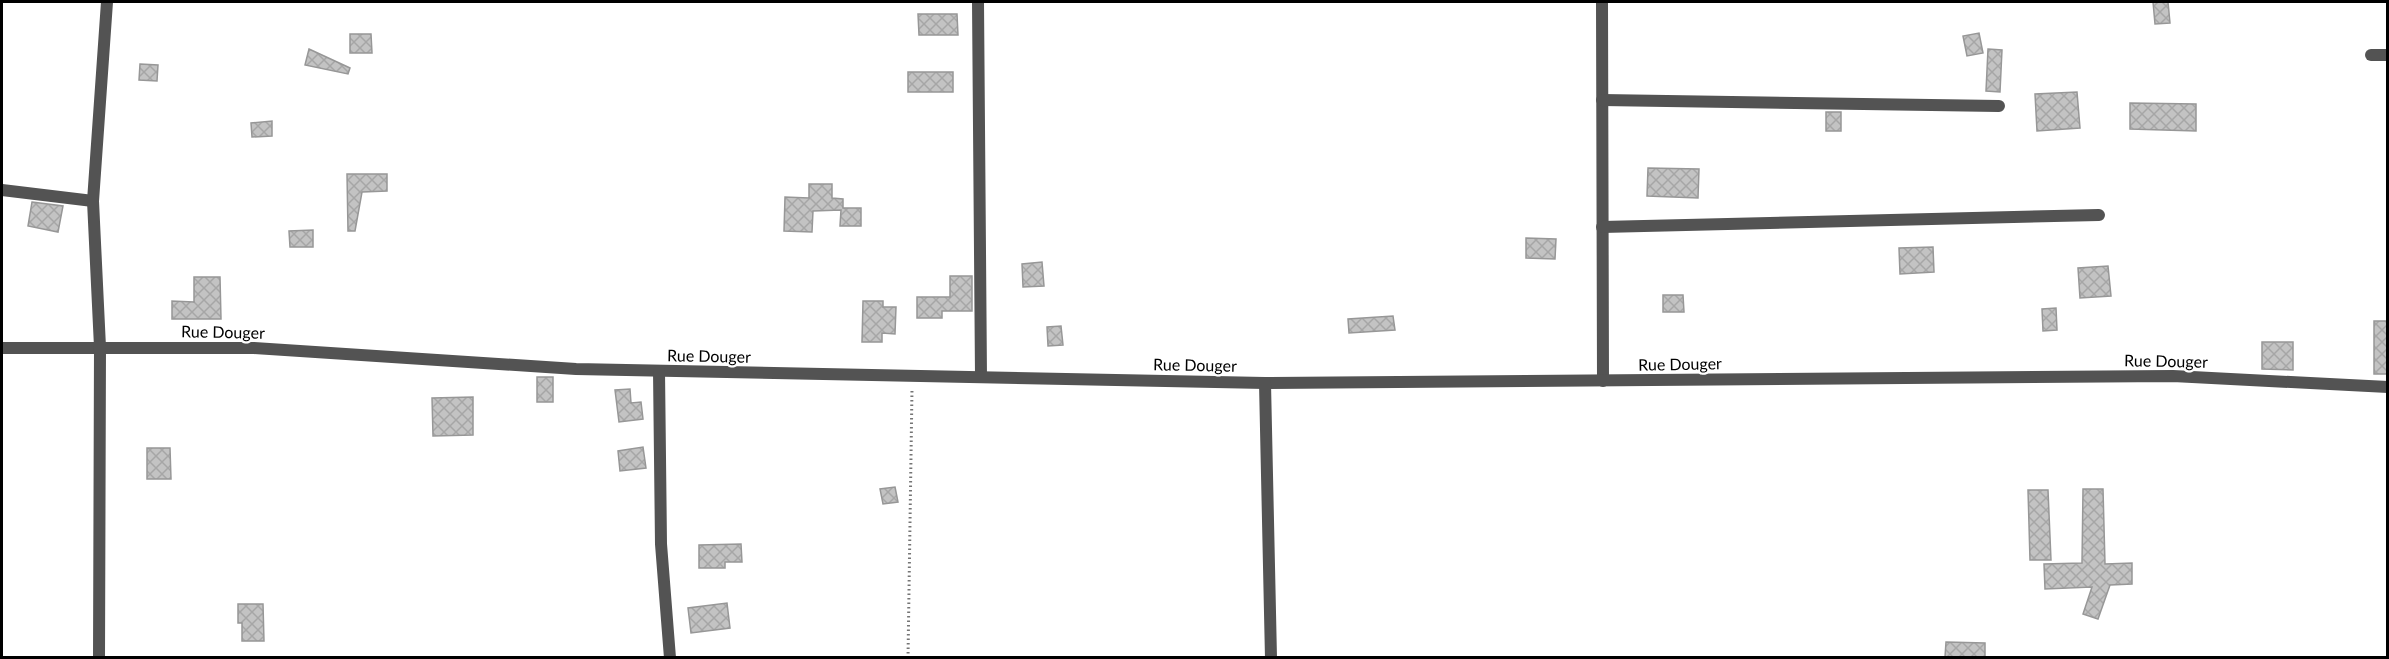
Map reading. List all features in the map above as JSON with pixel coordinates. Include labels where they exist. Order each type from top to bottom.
[{"type":"street","points":[[99,657],[100,346],[93,201],[107,2]]},
{"type":"street","points":[[978,2],[981,377]]},
{"type":"street","points":[[1602,2],[1603,381]]},
{"type":"street","points":[[2371,55],[2388,55]]},
{"type":"street","points":[[1602,100],[1999,106]]},
{"type":"street","points":[[2,190],[93,201]]},
{"type":"street","points":[[1602,227],[2099,215]]},
{"type":"street","name":"Rue Douger","points":[[2,348],[100,346],[254,348],[576,369],[1265,383],[2172,376],[2388,387]]},
{"type":"street","points":[[659,371],[661,544],[670,657]]},
{"type":"street","points":[[1265,383],[1271,657]]},
{"type":"path","points":[[908,657],[912,376]]},
{"type":"building","points":[[2153,2],[2168,2],[2170,23],[2155,24]]},
{"type":"building","points":[[918,14],[957,14],[958,35],[919,35]]},
{"type":"building","points":[[1979,33],[1983,53],[1967,56],[1963,36]]},
{"type":"building","points":[[350,34],[371,34],[372,53],[350,53]]},
{"type":"building","points":[[309,49],[350,68],[348,74],[305,65]]},
{"type":"building","points":[[1988,49],[2002,50],[2000,92],[1986,91]]},
{"type":"building","points":[[140,64],[158,65],[157,81],[139,80]]},
{"type":"building","points":[[908,72],[953,72],[953,92],[908,92]]},
{"type":"building","points":[[2077,92],[2080,128],[2037,131],[2035,94]]},
{"type":"building","points":[[2130,103],[2196,104],[2196,131],[2130,129]]},
{"type":"building","points":[[1826,112],[1841,112],[1841,131],[1826,131]]},
{"type":"building","points":[[272,121],[272,136],[252,137],[251,123]]},
{"type":"building","points":[[1648,168],[1699,169],[1698,198],[1647,196]]},
{"type":"building","points":[[347,174],[387,174],[387,191],[362,192],[355,231],[348,231]]},
{"type":"building","points":[[809,184],[832,184],[832,198],[843,199],[843,208],[861,208],[861,226],[840,226],[841,210],[813,211],[812,232],[784,231],[785,197],[809,198]]},
{"type":"building","points":[[32,202],[63,206],[58,232],[28,226]]},
{"type":"building","points":[[313,230],[313,247],[290,247],[289,231]]},
{"type":"building","points":[[1526,238],[1556,239],[1555,259],[1526,258]]},
{"type":"building","points":[[1933,247],[1934,272],[1900,274],[1899,248]]},
{"type":"building","points":[[1042,262],[1044,286],[1023,287],[1022,264]]},
{"type":"building","points":[[2108,266],[2111,296],[2080,298],[2078,268]]},
{"type":"building","points":[[950,276],[972,276],[972,311],[942,311],[942,318],[917,318],[917,297],[950,297]]},
{"type":"building","points":[[194,277],[220,277],[221,319],[172,319],[172,301],[194,302]]},
{"type":"building","points":[[1663,295],[1683,295],[1684,312],[1663,312]]},
{"type":"building","points":[[863,301],[883,301],[883,307],[896,307],[895,334],[882,333],[882,342],[862,342]]},
{"type":"building","points":[[2056,308],[2057,330],[2043,331],[2042,309]]},
{"type":"building","points":[[1393,316],[1395,330],[1349,333],[1348,319]]},
{"type":"building","points":[[2374,321],[2388,321],[2388,374],[2374,374]]},
{"type":"building","points":[[1061,326],[1063,345],[1048,346],[1047,327]]},
{"type":"building","points":[[2262,342],[2293,342],[2293,370],[2262,369]]},
{"type":"building","points":[[537,377],[553,377],[553,402],[537,402]]},
{"type":"building","points":[[630,389],[631,403],[641,402],[643,419],[619,422],[615,390]]},
{"type":"building","points":[[473,397],[473,435],[433,436],[432,398]]},
{"type":"building","points":[[643,447],[646,468],[620,471],[618,451]]},
{"type":"building","points":[[147,448],[170,448],[171,479],[147,479]]},
{"type":"building","points":[[895,487],[898,502],[883,504],[880,489]]},
{"type":"building","points":[[2083,489],[2103,489],[2105,564],[2132,563],[2132,584],[2110,585],[2098,619],[2083,614],[2092,587],[2045,589],[2044,564],[2082,563]]},
{"type":"building","points":[[2028,490],[2048,490],[2051,560],[2030,560]]},
{"type":"building","points":[[741,544],[742,562],[725,562],[725,568],[699,568],[699,545]]},
{"type":"building","points":[[727,603],[730,628],[691,633],[688,608]]},
{"type":"building","points":[[238,604],[263,604],[264,641],[242,641],[242,623],[238,623]]},
{"type":"building","points":[[1946,642],[1985,643],[1985,657],[1945,657]]}]
